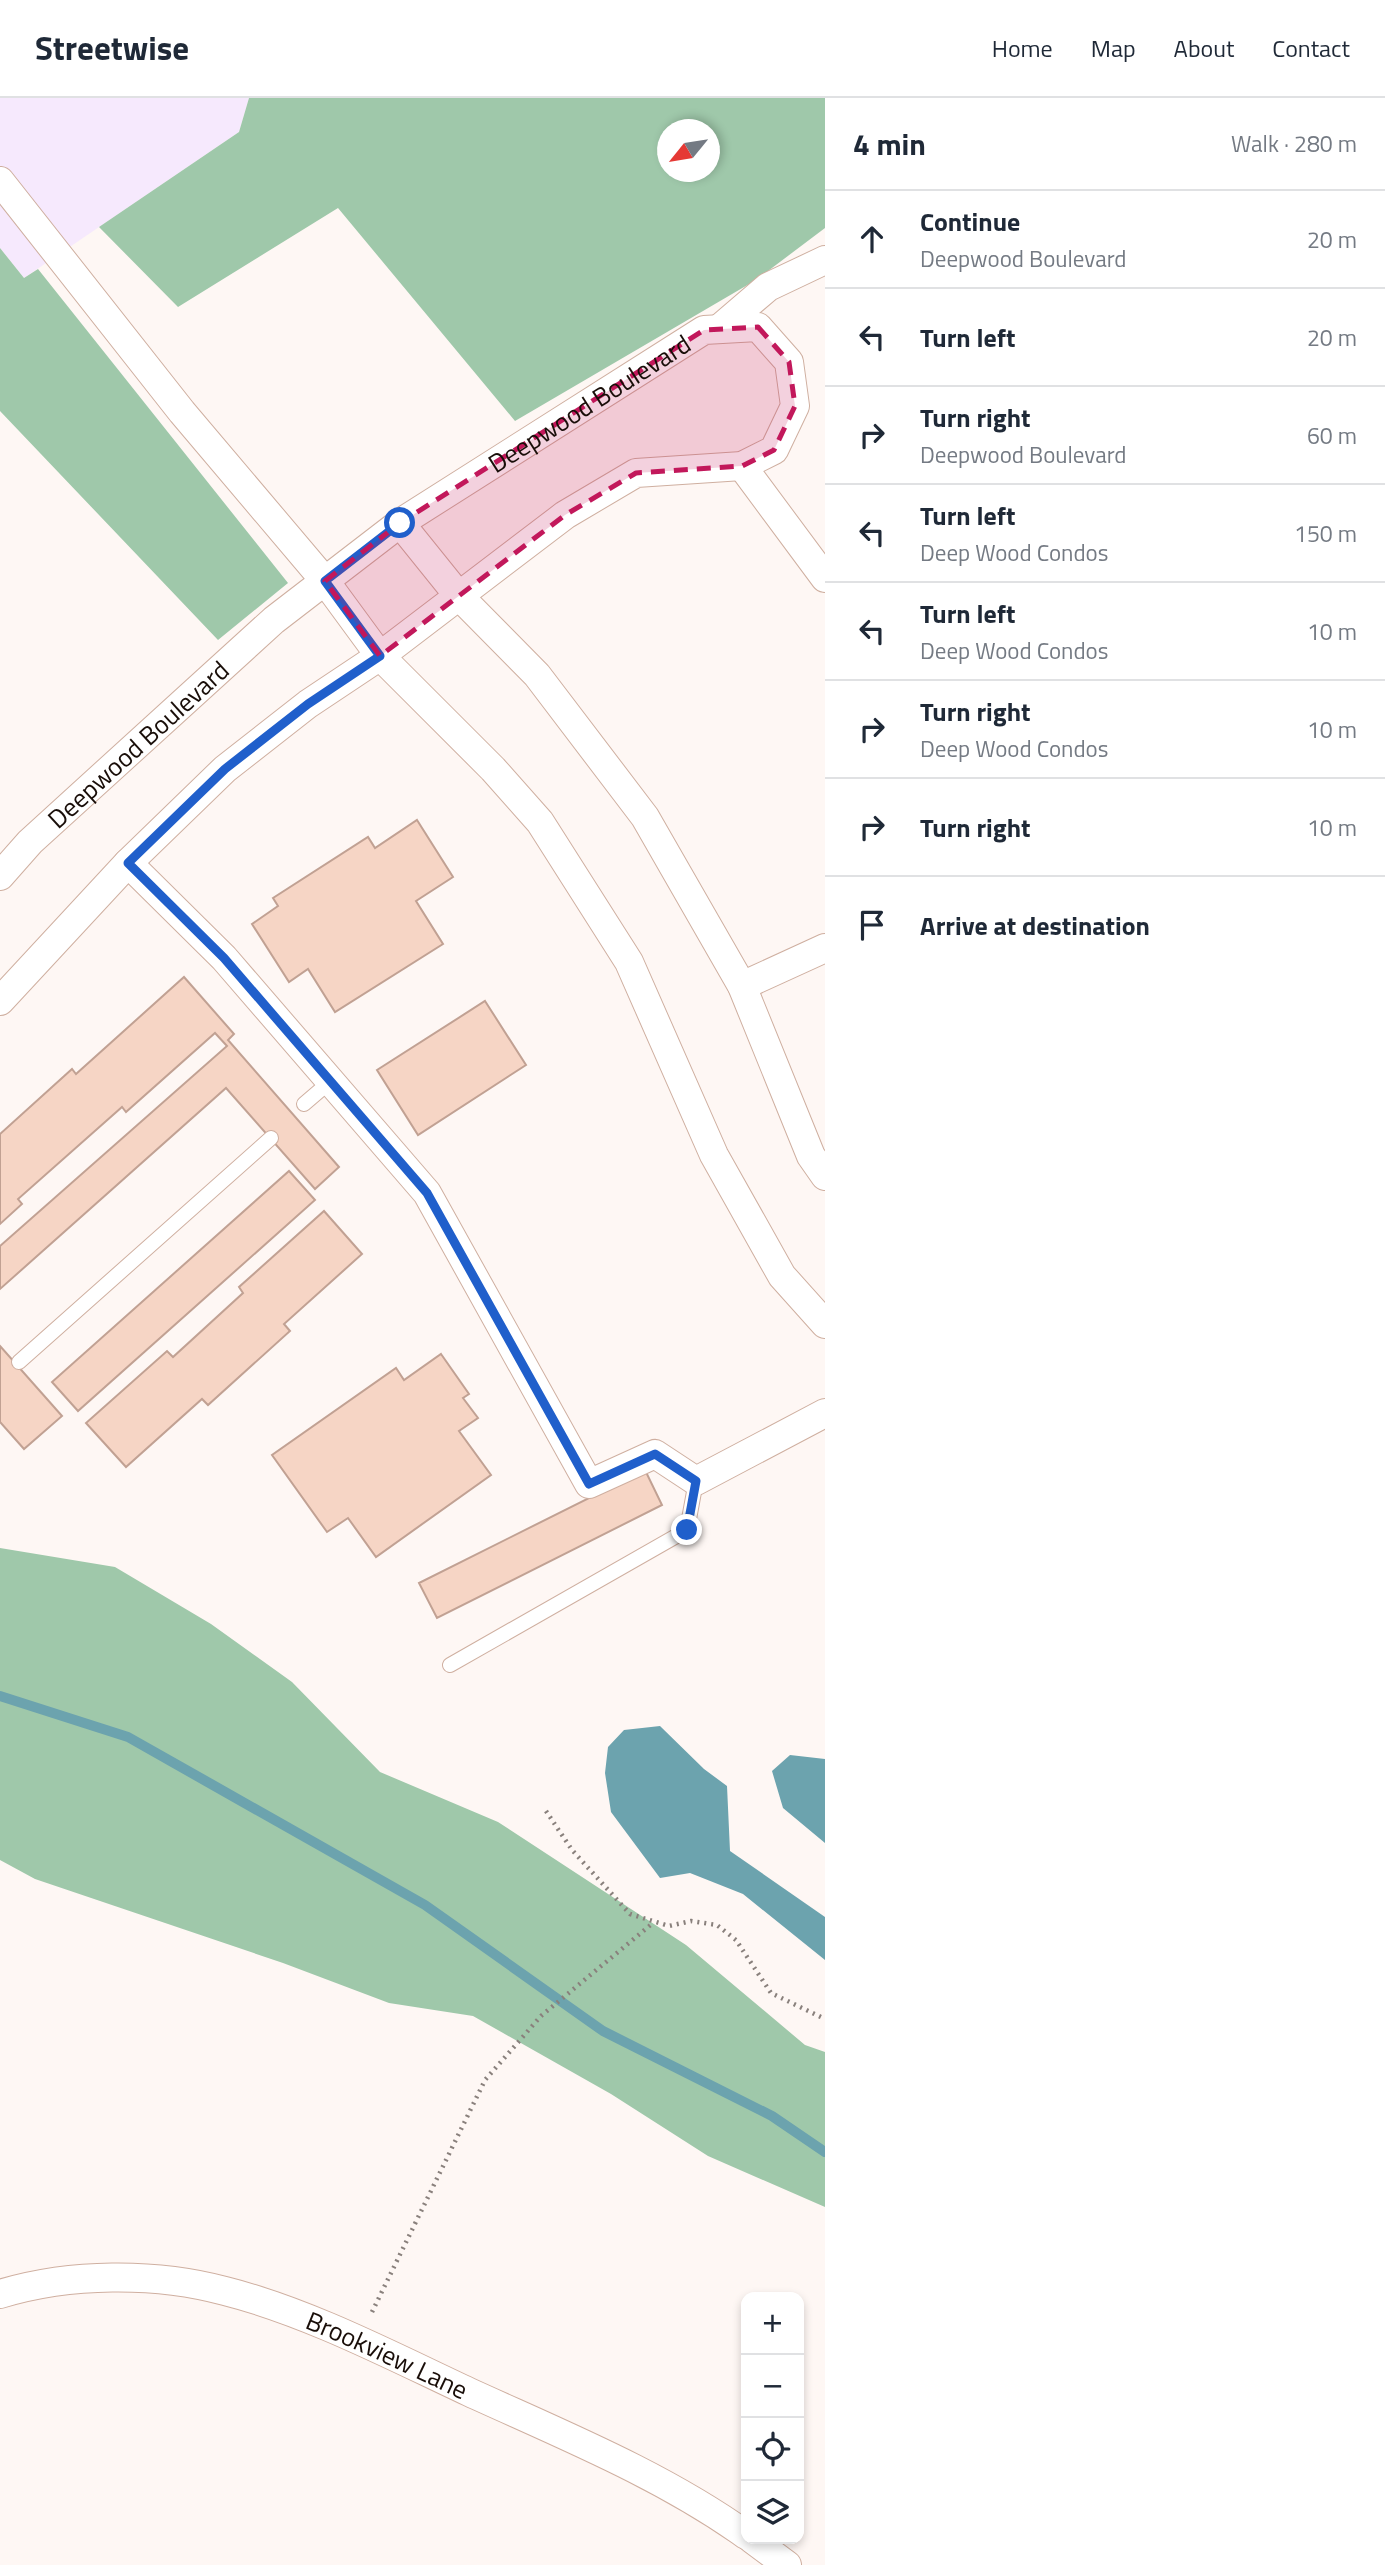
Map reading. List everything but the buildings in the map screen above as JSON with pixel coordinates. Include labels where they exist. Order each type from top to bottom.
[{"type":"street","points":[[0,181],[182,412],[325,581],[380,656],[493,769],[540,822],[629,962],[714,1155],[782,1276],[825,1324]]},
{"type":"street","points":[[719,329],[768,287],[825,260]]},
{"type":"street","name":"Deepwood Boulevard","points":[[0,876],[30,842],[274,620],[400,523],[704,330],[758,327],[789,362],[796,406],[774,450],[742,466],[636,473],[565,515],[380,656],[308,704],[225,769],[128,863],[0,1002]]},
{"type":"street","points":[[742,466],[825,578]]},
{"type":"street","points":[[400,523],[458,595],[537,675],[645,817],[742,986],[811,1156],[825,1176]]},
{"type":"street","points":[[128,863],[224,958],[427,1193],[589,1484],[655,1454],[696,1481],[825,1413]]},
{"type":"street","points":[[742,986],[825,948]]},
{"type":"street","name":"Brookview Lane","points":[[0,2294],[82,2280],[118,2278],[176,2281],[225,2291],[358,2342],[661,2483],[741,2532]]},
{"type":"street","points":[[759,2544],[787,2565]]},
{"type":"lane","points":[[304,1104],[332,1080]]},
{"type":"lane","points":[[19,1362],[271,1138]]},
{"type":"lane","points":[[450,1665],[687,1530],[696,1481]]},
{"type":"path","points":[[546,1811],[572,1850],[630,1914],[670,1926],[691,1922],[716,1925],[736,1940],[771,1993],[825,2019]]},
{"type":"path","points":[[358,2342],[485,2080],[541,2016],[653,1923]]},
{"type":"highlighted area","points":[[758,327],[789,362],[795,406],[774,450],[742,466],[636,473],[565,515],[380,656],[325,581],[400,523],[704,330]]},
{"type":"shaded area","points":[[0,98],[249,98],[239,132],[24,278],[0,248]]},
{"type":"green space","points":[[249,98],[825,98],[825,228],[756,280],[515,421],[338,208],[178,307],[99,227],[239,132]]},
{"type":"green space","points":[[0,248],[24,278],[38,269],[288,583],[218,640],[0,411]]},
{"type":"green space","points":[[0,1548],[115,1567],[211,1624],[292,1682],[380,1772],[498,1822],[686,1945],[805,2045],[825,2052],[825,2207],[708,2156],[611,2094],[473,2016],[389,2003],[283,1963],[35,1879],[0,1860]]},
{"type":"water","points":[[660,1726],[704,1769],[727,1786],[730,1851],[825,1917],[825,1960],[743,1894],[690,1873],[660,1878],[611,1812],[605,1773],[608,1747],[624,1730]]},
{"type":"water","points":[[790,1755],[825,1759],[825,1843],[783,1808],[772,1771]]},
{"type":"waterway","points":[[0,1696],[128,1737],[425,1905],[603,2031],[772,2116],[825,2152]]},
{"type":"route","points":[[400,523],[325,581],[380,656],[308,704],[225,769],[128,863],[224,958],[411,1171],[427,1193],[589,1484],[655,1454],[696,1481],[687,1530]]}]
